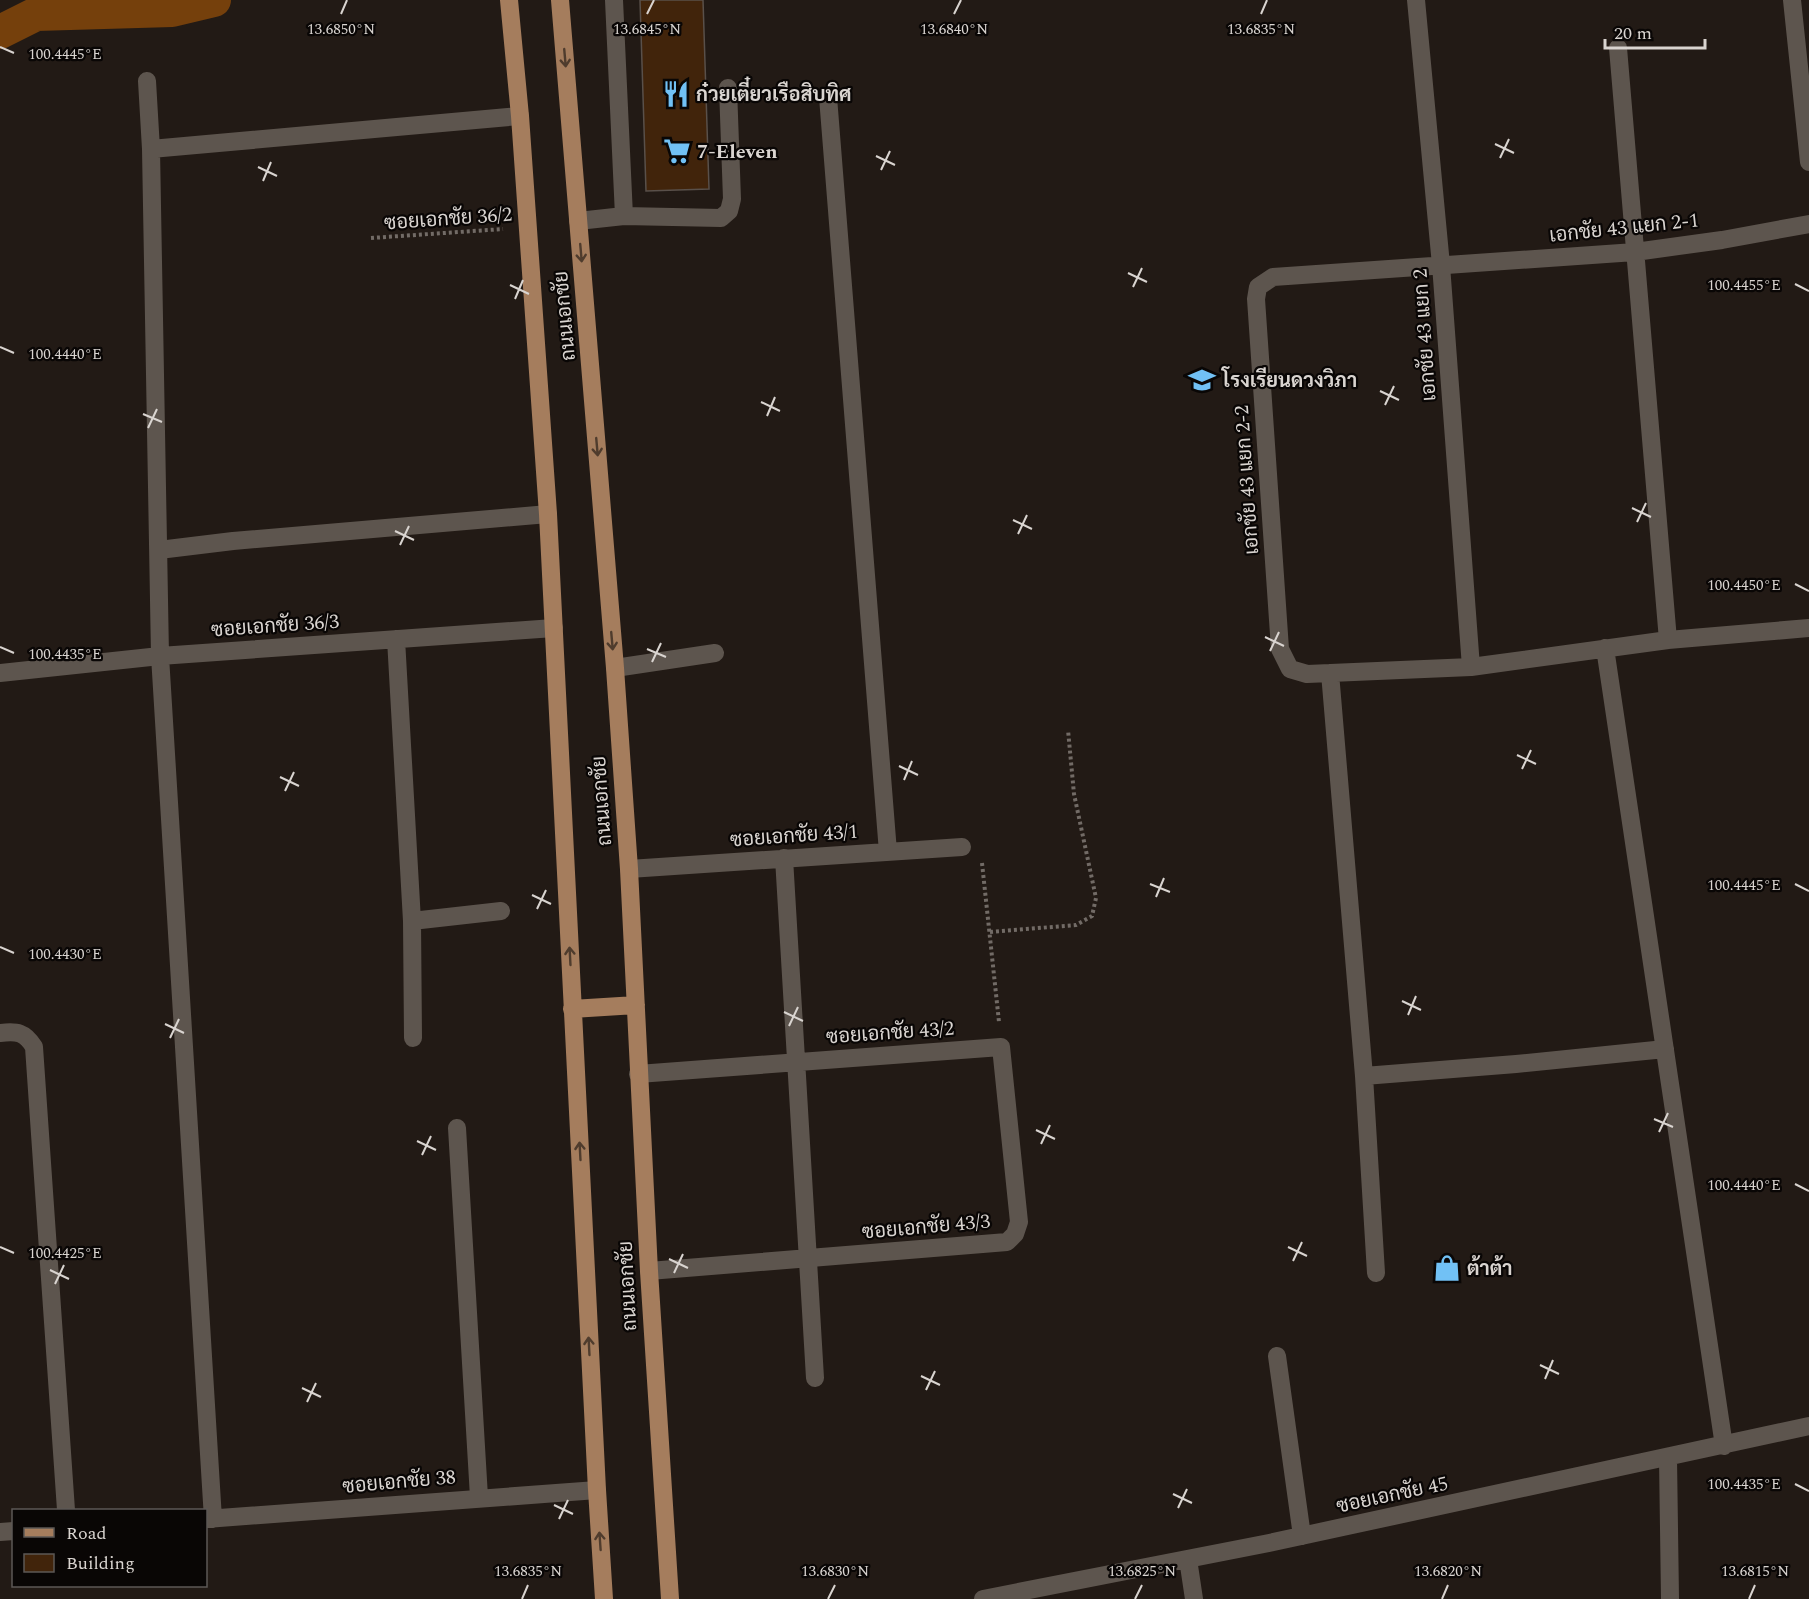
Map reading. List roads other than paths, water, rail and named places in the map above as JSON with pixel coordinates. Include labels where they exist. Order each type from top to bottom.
[{"type":"main road","name":"ถนนเอกชัย","points":[[510,0],[548,514],[604,1599]]},
{"type":"main road","name":"ถนนเอกชัย","points":[[560,0],[615,668],[629,869],[649,1271],[670,1599]]},
{"type":"main road","points":[[572,1009],[636,1005]]},
{"type":"street","points":[[614,0],[624,216]]},
{"type":"street","name":"เอกชัย 43 แยก 2","points":[[1416,0],[1441,265],[1472,667]]},
{"type":"street","points":[[1792,0],[1809,162]]},
{"type":"street","points":[[1618,48],[1668,640]]},
{"type":"street","points":[[147,81],[151,149],[160,656],[209,1519]]},
{"type":"street","points":[[578,221],[624,216],[721,219],[729,211],[732,198],[728,88]]},
{"type":"street","points":[[828,97],[888,852]]},
{"type":"street","points":[[151,149],[520,116]]},
{"type":"street","name":"เอกชัย 43 แยก 2-1","points":[[1441,265],[1635,252],[1722,240],[1809,224]]},
{"type":"street","name":"เอกชัย 43 แยก 2-2","points":[[1330,673],[1307,674],[1290,669],[1280,649],[1256,299],[1258,286],[1273,277],[1441,265]]},
{"type":"street","points":[[159,550],[233,541],[548,514]]},
{"type":"street","name":"ซอยเอกชัย 36/3","points":[[0,673],[160,656],[554,628]]},
{"type":"street","points":[[1376,1273],[1364,1076],[1330,673],[1472,667],[1668,640],[1809,628]]},
{"type":"street","points":[[396,639],[412,921],[414,1038]]},
{"type":"street","points":[[1605,648],[1724,1446]]},
{"type":"street","points":[[615,668],[715,653]]},
{"type":"street","name":"ซอยเอกชัย 43/1","points":[[629,869],[962,847]]},
{"type":"street","points":[[784,858],[815,1378]]},
{"type":"street","points":[[412,921],[501,911]]},
{"type":"street","points":[[0,1034],[16,1031],[27,1036],[34,1047],[66,1509]]},
{"type":"street","name":"ซอยเอกชัย 43/2","points":[[638,1074],[1001,1047]]},
{"type":"street","name":"ซอยเอกชัย 43/3","points":[[649,1271],[1007,1242],[1015,1234],[1018,1222],[1001,1047]]},
{"type":"street","points":[[1364,1076],[1665,1049]]},
{"type":"street","points":[[457,1128],[479,1497]]},
{"type":"street","points":[[1277,1356],[1302,1536]]},
{"type":"street","name":"ซอยเอกชัย 45","points":[[983,1599],[1302,1536],[1809,1426]]},
{"type":"street","points":[[1668,1458],[1670,1599]]},
{"type":"street","name":"ซอยเอกชัย 38","points":[[209,1519],[479,1497],[597,1490]]},
{"type":"street","points":[[1188,1559],[1194,1599]]},
{"type":"waterway","points":[[0,32],[36,14],[172,10],[214,0]]},
{"type":"place","name":"ก๋วยเตี๋ยวเรือสิบทิศ","points":[[676,94]]},
{"type":"place","name":"7-Eleven","points":[[677,151]]},
{"type":"place","name":"โรงเรียนดวงวิภา","points":[[1202,380]]},
{"type":"place","name":"ต้าต้า","points":[[1447,1268]]}]
